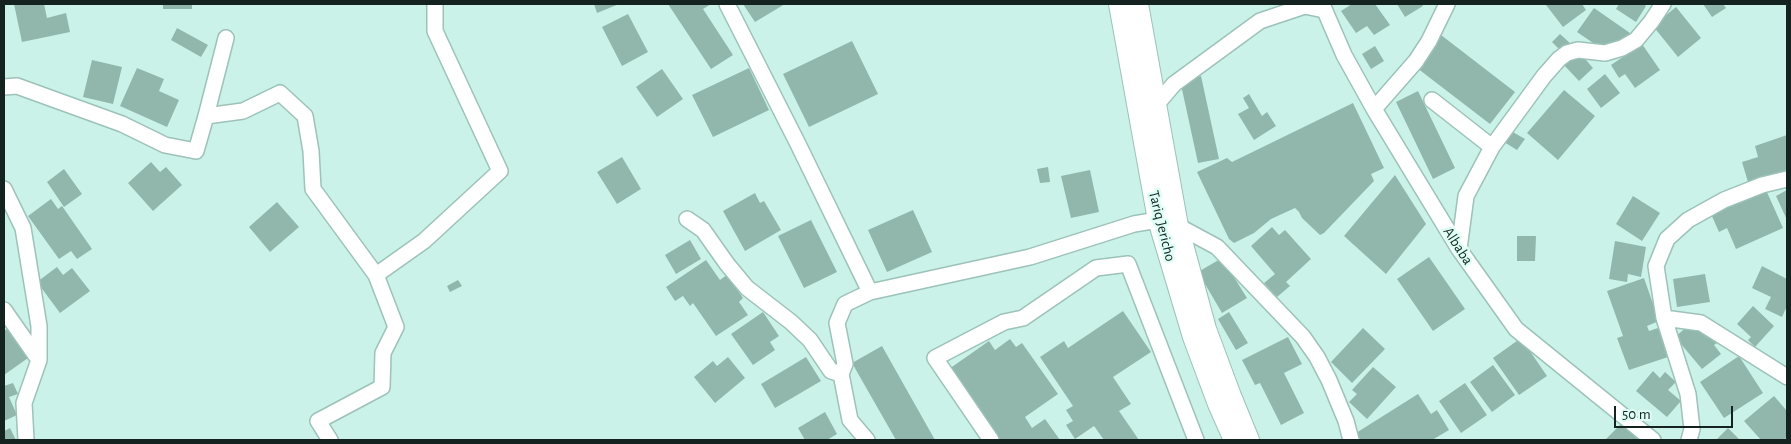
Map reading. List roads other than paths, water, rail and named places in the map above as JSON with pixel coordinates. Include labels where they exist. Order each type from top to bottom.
[{"type":"main road","name":"Tariq Jericho","points":[[1120,4],[1158,220],[1193,337],[1218,404],[1234,440]]},
{"type":"main road","name":"Tariq Jericho","points":[[1138,4],[1178,226],[1206,330],[1249,440]]},
{"type":"street","points":[[376,275],[424,241],[500,171],[435,31],[435,4]]},
{"type":"street","points":[[727,4],[870,292]]},
{"type":"street","points":[[1374,109],[1416,61],[1447,4]]},
{"type":"street","points":[[1459,250],[1466,196],[1492,147],[1544,76],[1559,58],[1567,53],[1578,50],[1605,53],[1622,48],[1636,40],[1663,4]]},
{"type":"street","points":[[1156,105],[1174,84],[1260,21],[1305,6],[1323,7]]},
{"type":"street","name":"Albaba","points":[[1323,7],[1344,55],[1374,109],[1459,250],[1516,329],[1653,440]]},
{"type":"street","points":[[4,87],[17,86],[122,124],[165,145],[196,151],[226,38]]},
{"type":"street","points":[[206,116],[243,112],[280,93],[305,116],[311,151],[313,189],[376,275],[396,326],[383,353],[382,387],[318,421],[330,440]]},
{"type":"street","points":[[1432,100],[1492,147]]},
{"type":"street","points":[[1689,440],[1692,429],[1688,394],[1664,318],[1656,266],[1667,239],[1688,220],[1724,200],[1762,185],[1787,179]]},
{"type":"street","points":[[4,188],[23,228],[39,326],[39,360],[24,403],[26,440]]},
{"type":"street","points":[[687,219],[703,230],[747,288],[791,322],[810,340],[831,371],[841,374]]},
{"type":"street","points":[[867,440],[850,420],[841,374],[845,364],[837,323],[845,304],[870,292],[1030,257],[1134,224],[1158,220],[1178,226],[1217,247],[1303,337],[1317,357],[1329,380],[1346,421],[1351,440]]},
{"type":"street","points":[[991,440],[935,358],[1004,322],[1023,318],[1096,268],[1128,264],[1196,440]]},
{"type":"street","points":[[4,310],[39,360]]},
{"type":"street","points":[[1664,318],[1701,323],[1787,377]]}]
